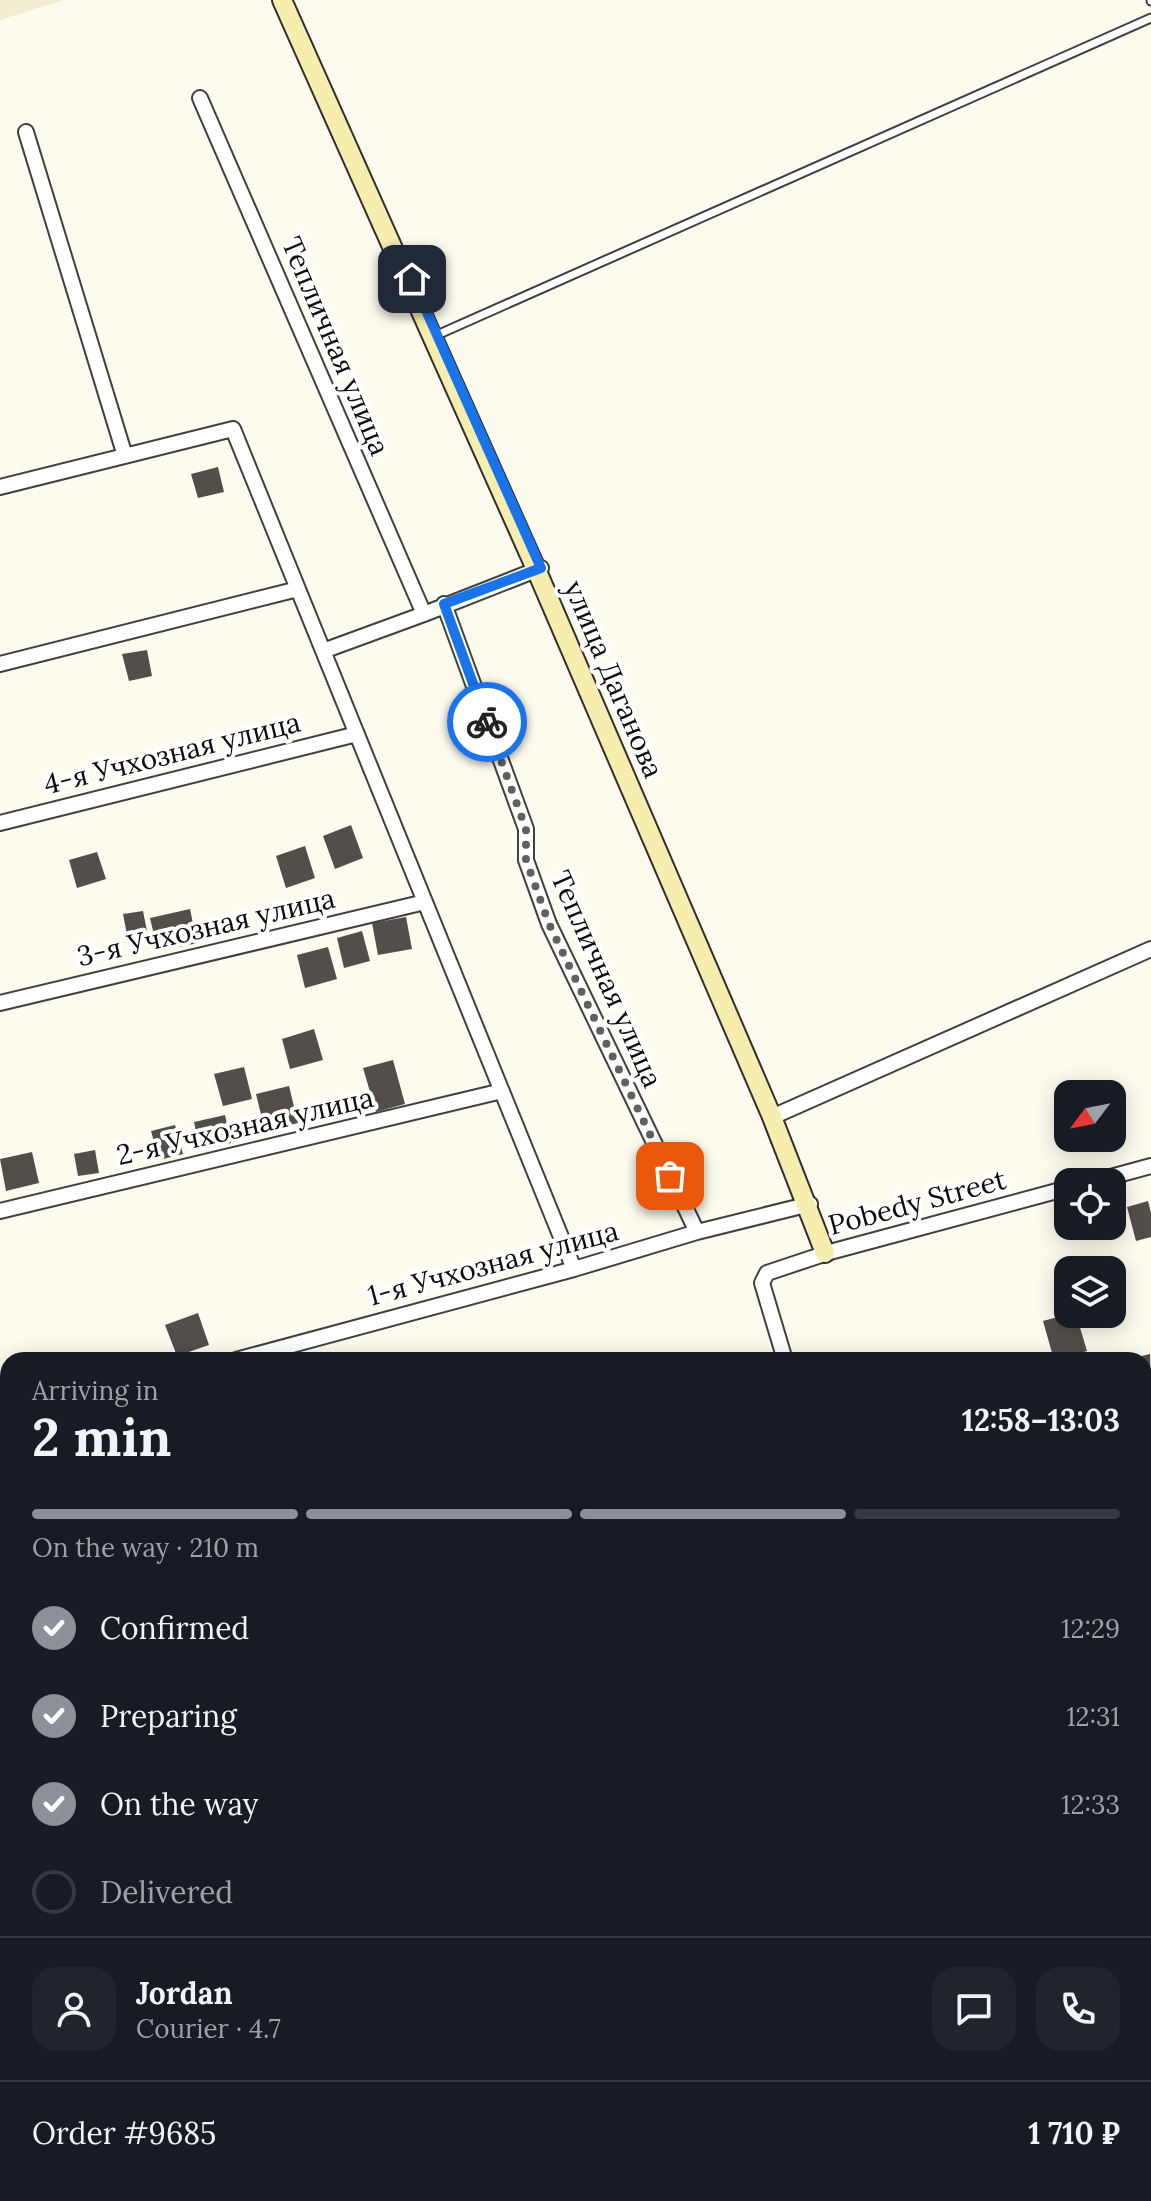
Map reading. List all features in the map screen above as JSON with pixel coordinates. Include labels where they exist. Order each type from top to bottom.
[{"type":"main road","name":"улица Даганова","points":[[284,0],[539,568],[774,1116],[828,1253]]},
{"type":"main road","name":"улица Даганова","points":[[284,0],[539,568]]},
{"type":"street","name":"Тепличная улица","points":[[200,98],[424,614]]},
{"type":"street","points":[[26,132],[125,456]]},
{"type":"street","points":[[0,487],[233,429],[574,1269]]},
{"type":"street","points":[[323,651],[539,568]]},
{"type":"street","points":[[0,664],[298,589]]},
{"type":"street","name":"Тепличная улица","points":[[444,604],[526,829],[526,860],[549,924],[697,1232]]},
{"type":"street","name":"4-я Учхозная улица","points":[[0,823],[357,734]]},
{"type":"street","name":"3-я Учхозная улица","points":[[0,1003],[425,902]]},
{"type":"street","points":[[774,1116],[1151,949]]},
{"type":"street","name":"2-я Учхозная улица","points":[[0,1211],[502,1091]]},
{"type":"street","points":[[1126,1173],[1151,1166]]},
{"type":"street","name":"Pobedy Street","points":[[783,1352],[762,1283],[767,1273],[828,1253],[1054,1192]]},
{"type":"street","name":"1-я Учхозная улица","points":[[266,1352],[808,1204]]},
{"type":"lane","points":[[437,335],[1151,18]]},
{"type":"shaded area","points":[[0,0],[63,0],[0,20]]},
{"type":"building","points":[[218,467],[224,492],[198,498],[191,474]]},
{"type":"building","points":[[147,650],[152,676],[129,681],[122,654]]},
{"type":"building","points":[[351,825],[363,858],[335,869],[323,836]]},
{"type":"building","points":[[305,846],[315,878],[286,888],[276,856]]},
{"type":"building","points":[[97,852],[106,879],[77,888],[69,860]]},
{"type":"building","points":[[190,909],[197,943],[158,952],[150,918]]},
{"type":"building","points":[[143,911],[149,941],[129,945],[123,914]]},
{"type":"building","points":[[406,917],[412,949],[378,955],[372,923]]},
{"type":"building","points":[[362,931],[370,961],[344,968],[337,938]]},
{"type":"building","points":[[328,947],[337,979],[305,988],[297,955]]},
{"type":"building","points":[[314,1029],[323,1060],[290,1069],[282,1039]]},
{"type":"building","points":[[393,1060],[405,1104],[376,1112],[363,1068]]},
{"type":"building","points":[[244,1067],[252,1099],[223,1106],[214,1074]]},
{"type":"building","points":[[289,1086],[298,1123],[265,1131],[256,1094]]},
{"type":"building","points":[[225,1115],[231,1143],[200,1150],[194,1122]]},
{"type":"building","points":[[175,1125],[183,1154],[159,1160],[151,1131]]},
{"type":"building","points":[[95,1150],[99,1173],[78,1176],[74,1154]]},
{"type":"building","points":[[32,1152],[39,1183],[6,1191],[0,1159]]},
{"type":"building","points":[[1148,1201],[1151,1237],[1136,1241],[1127,1207]]},
{"type":"building","points":[[198,1313],[209,1345],[189,1352],[175,1352],[165,1325]]},
{"type":"building","points":[[1054,1318],[1054,1328],[1080,1328],[1087,1351],[1052,1352],[1043,1321]]},
{"type":"way so far","points":[[487,722],[526,829],[526,860],[549,924],[670,1176]]},
{"type":"route","points":[[412,279],[541,568],[444,604],[487,722]]}]
